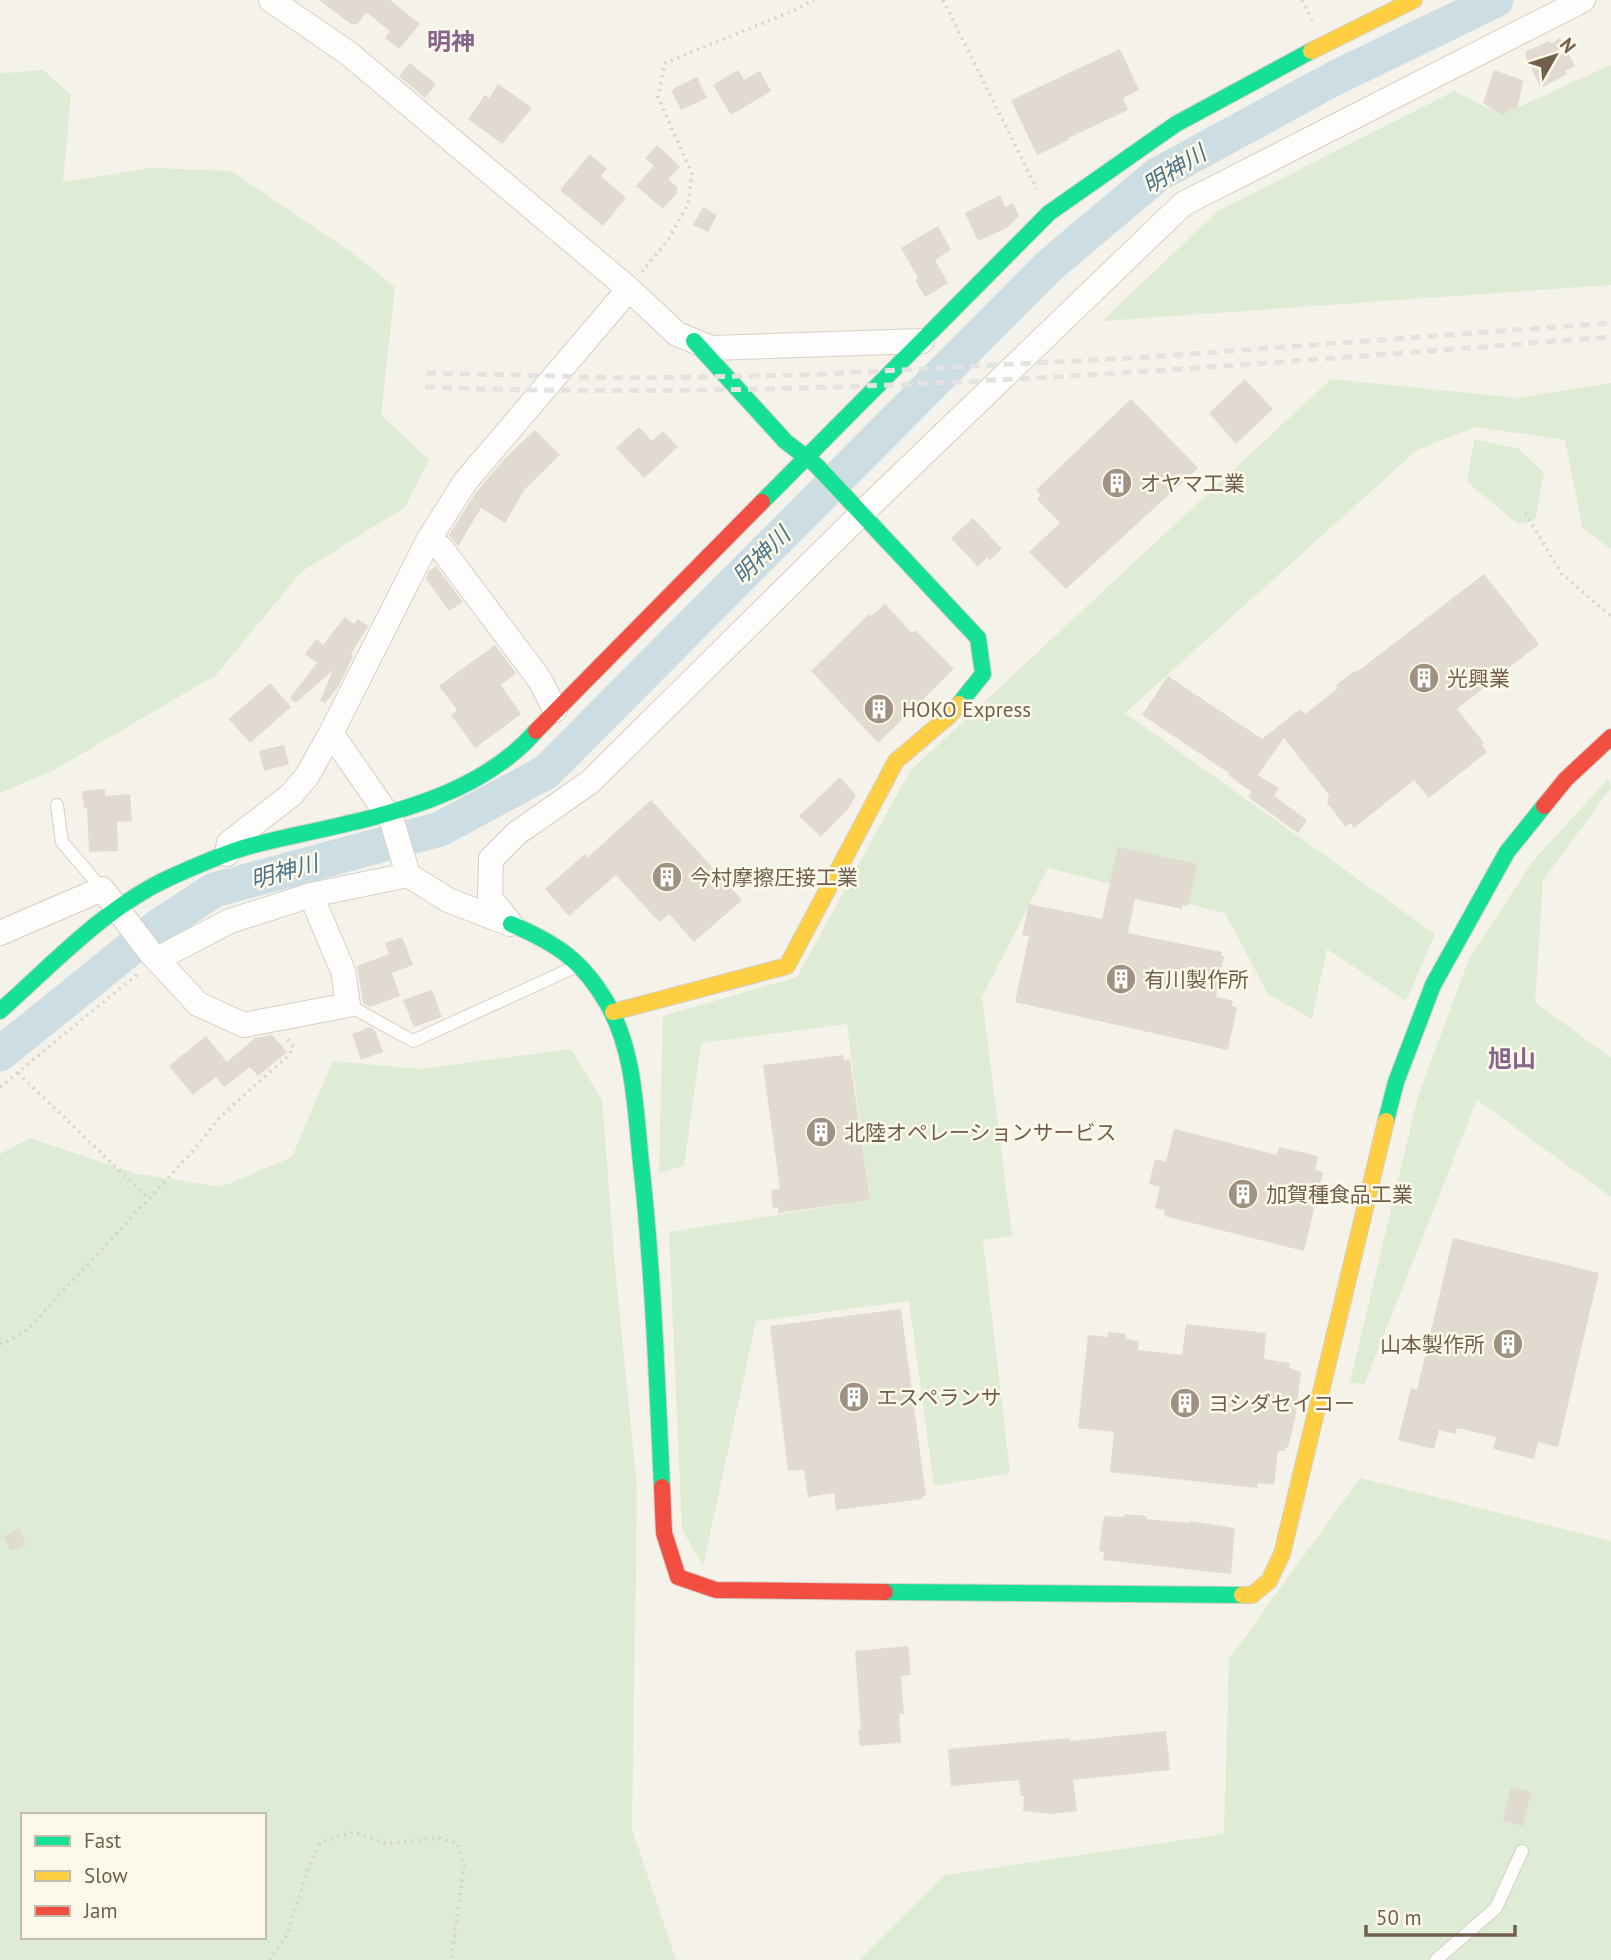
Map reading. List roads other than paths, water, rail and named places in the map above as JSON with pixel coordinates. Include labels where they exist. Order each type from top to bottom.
[{"type":"street","points":[[271,0],[348,53],[629,289],[677,334],[711,348],[922,341]]},
{"type":"street","points":[[0,1011],[115,907],[169,878],[247,847],[389,818],[469,784],[520,750],[555,710],[811,461],[922,341],[1049,213],[1176,124],[1321,45],[1386,6],[1414,0]]},
{"type":"street","points":[[511,924],[490,898],[491,859],[517,834],[590,782],[856,506],[1183,204],[1583,0]]},
{"type":"street","points":[[227,855],[229,843],[291,795],[307,776],[429,539],[465,482],[629,289]]},
{"type":"street","points":[[613,1012],[787,966],[896,761],[949,716],[983,674],[978,638],[856,506],[811,461],[785,441],[694,341]]},
{"type":"street","points":[[429,539],[441,548],[540,680],[555,710]]},
{"type":"street","points":[[331,733],[389,818],[408,875],[448,900],[548,940],[579,965],[597,985],[613,1012],[631,1067],[651,1255],[664,1533],[678,1577],[716,1590],[1252,1595],[1269,1581],[1282,1554],[1396,1082],[1433,985],[1507,852],[1566,779],[1611,737]]},
{"type":"street","points":[[153,955],[230,921],[311,895],[408,875]]},
{"type":"street","points":[[115,907],[153,955],[198,1004],[244,1025],[348,1005],[343,971],[311,895]]},
{"type":"street","points":[[0,933],[115,907]]},
{"type":"lane","points":[[57,805],[62,842],[115,907]]},
{"type":"lane","points":[[348,1005],[413,1041],[579,965]]},
{"type":"lane","points":[[1436,1960],[1496,1908],[1522,1851]]},
{"type":"waterway","name":"明神川","points":[[0,1054],[156,928],[214,890],[440,829],[546,772],[1049,266],[1157,175],[1335,78],[1496,0]]},
{"type":"railway","points":[[426,373],[636,378],[805,375],[1150,357],[1611,323]]},
{"type":"railway","points":[[425,387],[722,390],[870,386],[1167,370],[1611,337]]},
{"type":"place","name":"オヤマ工業","points":[[1117,483]]},
{"type":"place","name":"光興業","points":[[1424,678]]},
{"type":"place","name":"HOKO Express","points":[[879,709]]},
{"type":"place","name":"今村摩擦圧接工業","points":[[667,877]]},
{"type":"place","name":"有川製作所","points":[[1121,979]]},
{"type":"place","name":"北陸オペレーションサービス","points":[[821,1132]]},
{"type":"place","name":"加賀種食品工業","points":[[1243,1194]]},
{"type":"place","name":"山本製作所","points":[[1508,1344]]},
{"type":"place","name":"エスペランサ","points":[[854,1397]]},
{"type":"place","name":"ヨシダセイコー","points":[[1185,1403]]},
{"type":"district","name":"明神","points":[[451,41]]},
{"type":"district","name":"旭山","points":[[1512,1058]]}]
